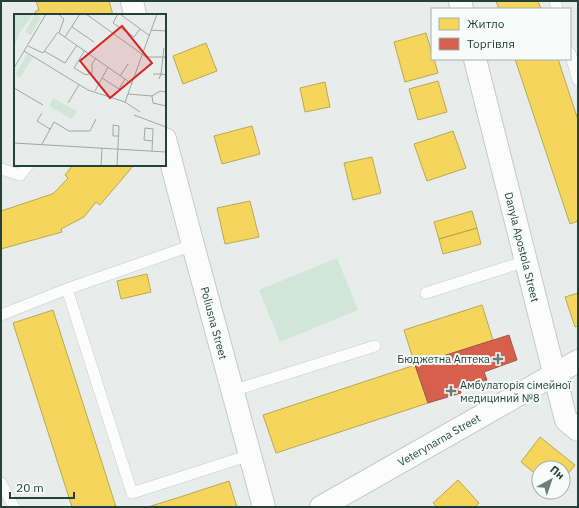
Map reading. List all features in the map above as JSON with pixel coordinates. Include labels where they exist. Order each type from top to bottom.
[{"type":"street","points":[[132,1],[135,14]]},
{"type":"street","name":"Danyla Apostola Street","points":[[475,60],[566,420],[578,430]]},
{"type":"street","name":"Poliusna Street","points":[[166,143],[264,507]]},
{"type":"street","name":"Veterynarna Street","points":[[321,507],[578,361]]},
{"type":"lane","points":[[571,56],[578,80]]},
{"type":"lane","points":[[1,169],[20,175],[27,166]]},
{"type":"lane","points":[[1,315],[66,289],[193,245]]},
{"type":"lane","points":[[426,293],[526,261]]},
{"type":"lane","points":[[66,289],[132,493],[250,456]]},
{"type":"lane","points":[[232,391],[375,346]]},
{"type":"lane","points":[[1,483],[14,507]]},
{"type":"green space","points":[[337,258],[358,310],[280,342],[259,290]]},
{"type":"building: Житло","points":[[36,1],[109,1],[113,14],[34,14],[39,10]]},
{"type":"building: Житло","points":[[496,1],[538,1],[541,8],[499,8]]},
{"type":"building: Житло","points":[[426,33],[431,50],[431,60],[434,60],[438,73],[405,82],[394,42]]},
{"type":"building: Житло","points":[[206,43],[217,71],[183,84],[173,56]]},
{"type":"building: Житло","points":[[515,60],[558,60],[578,120],[578,221],[570,224]]},
{"type":"building: Житло","points":[[438,81],[447,112],[418,120],[409,89]]},
{"type":"building: Житло","points":[[325,82],[330,107],[305,112],[300,88]]},
{"type":"building: Житло","points":[[252,126],[260,154],[222,164],[214,136]]},
{"type":"building: Житло","points":[[453,131],[466,168],[427,181],[414,144]]},
{"type":"building: Житло","points":[[372,157],[381,193],[353,200],[344,163]]},
{"type":"building: Житло","points":[[72,166],[133,166],[100,205],[96,202],[84,217],[61,229],[62,232],[1,249],[1,211],[52,194],[68,178],[65,175]]},
{"type":"building: Житло","points":[[250,201],[259,237],[225,244],[217,208]]},
{"type":"building: Житло","points":[[472,211],[477,228],[439,239],[434,222]]},
{"type":"building: Житло","points":[[477,228],[481,244],[443,254],[439,239]]},
{"type":"building: Житло","points":[[147,274],[151,292],[121,299],[117,281]]},
{"type":"building: Житло","points":[[578,293],[578,326],[575,327],[565,297]]},
{"type":"building: Житло","points":[[482,305],[493,340],[415,365],[404,330]]},
{"type":"building: Житло","points":[[53,310],[116,507],[72,507],[13,323]]},
{"type":"building: Житло","points":[[415,365],[428,403],[276,453],[263,415]]},
{"type":"building: Житло","points":[[540,437],[569,460],[531,460],[531,470],[521,462]]},
{"type":"building: Житло","points":[[571,462],[575,465],[571,470]]},
{"type":"building: Житло","points":[[458,480],[479,503],[475,507],[437,507],[433,503]]},
{"type":"building: Житло","points":[[229,481],[237,507],[148,507],[180,497]]},
{"type":"building: Торгівля","points":[[509,335],[517,360],[484,372],[487,380],[460,389],[461,393],[428,403],[415,365]]},
{"type":"place","name":"Бюджетна Аптека","points":[[498,359]]},
{"type":"place","name":"Амбулаторія сімейної медициний №8","points":[[451,391]]}]
